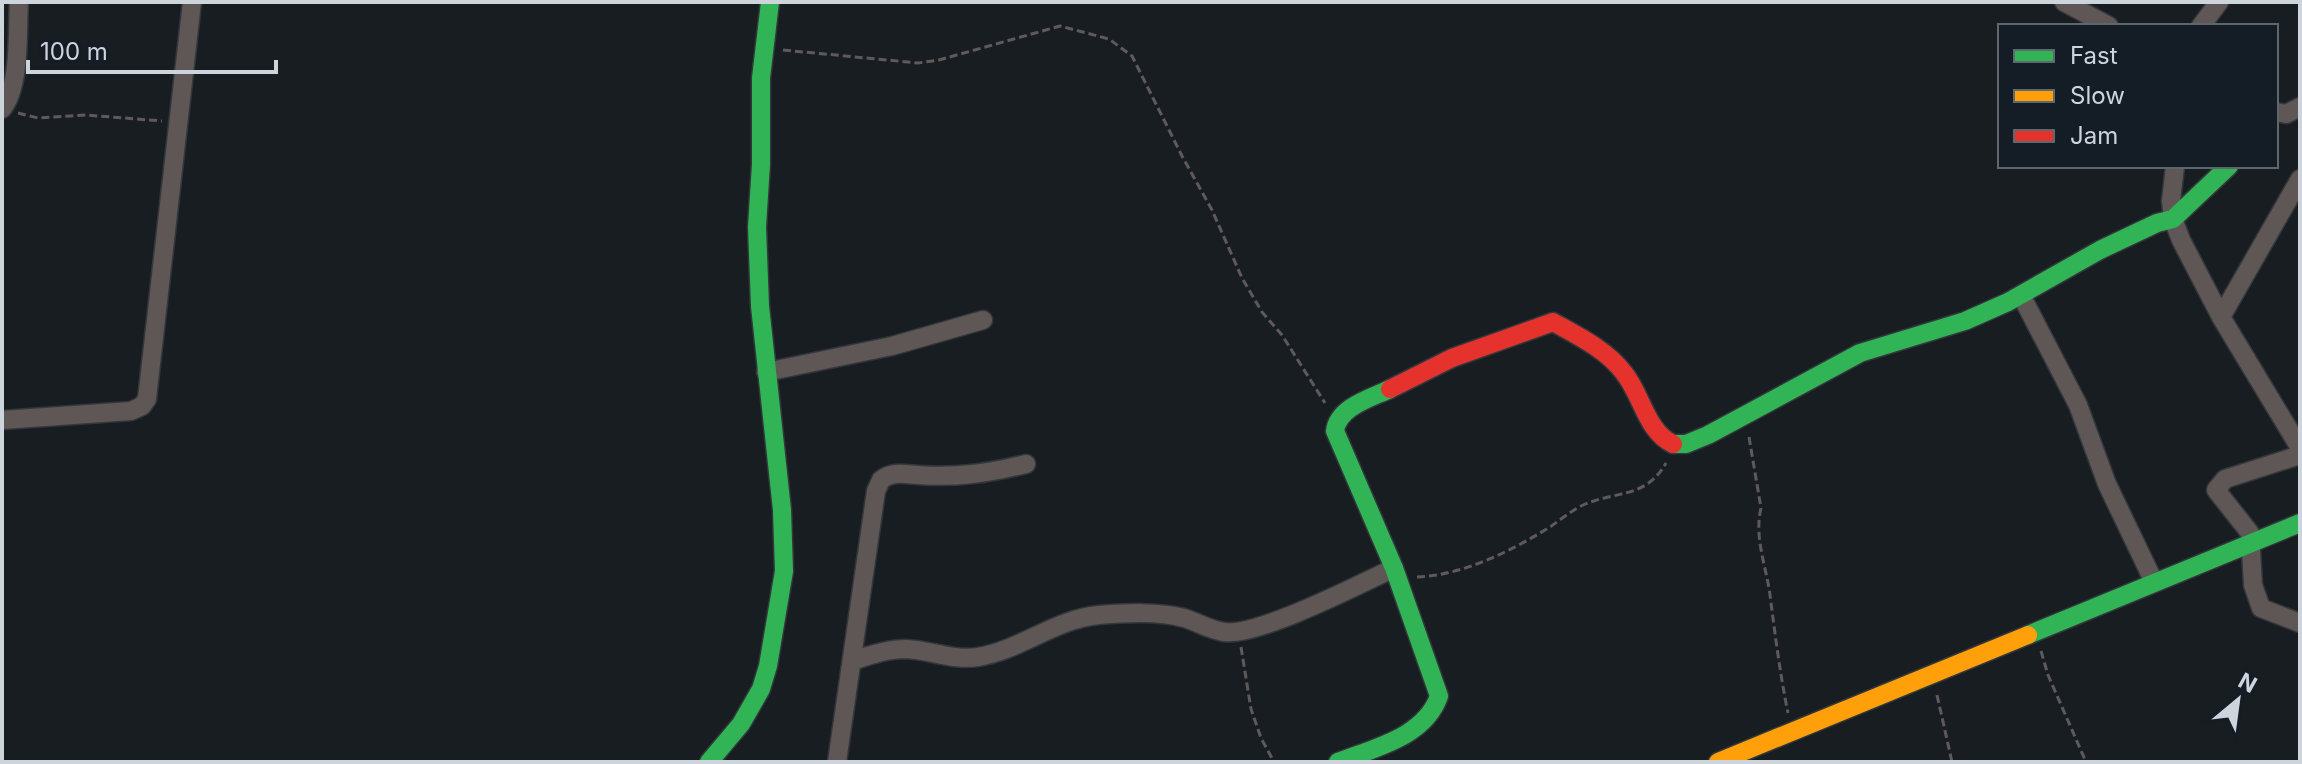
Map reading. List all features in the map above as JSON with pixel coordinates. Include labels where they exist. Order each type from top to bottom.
[{"type":"street","points":[[2,108],[8,102],[13,86],[19,2]]},
{"type":"street","points":[[2,420],[131,411],[142,406],[147,399],[192,2]]},
{"type":"street","points":[[709,762],[748,714],[761,689],[771,652],[784,571],[782,510],[760,306],[757,227],[764,47],[770,2]]},
{"type":"street","points":[[2064,2],[2105,24]]},
{"type":"street","points":[[2202,24],[2219,2]]},
{"type":"street","points":[[2175,168],[2171,201],[2173,219],[2181,240],[2221,317],[2300,448]]},
{"type":"street","points":[[1338,762],[1376,749],[1416,727],[1429,718],[1438,705],[1439,696],[1396,572],[1335,431],[1336,423],[1347,410],[1452,358],[1553,322],[1586,341],[1623,371],[1656,428],[1668,442],[1675,445],[1708,435],[1860,353],[1965,321],[2021,295],[2100,250],[2157,223],[2173,219],[2227,168]]},
{"type":"street","points":[[2221,317],[2300,179]]},
{"type":"street","points":[[2021,295],[2078,405],[2107,484],[2154,582]]},
{"type":"street","points":[[766,372],[892,346],[983,320]]},
{"type":"street","points":[[2300,455],[2233,476],[2218,484],[2216,490],[2249,531],[2253,585],[2261,608],[2272,615],[2300,623]]},
{"type":"street","points":[[837,762],[876,491],[881,480],[896,473],[936,477],[981,475],[1026,464]]},
{"type":"street","points":[[1718,762],[2300,523]]},
{"type":"street","points":[[853,661],[870,654],[906,649],[977,658],[1076,619],[1099,615],[1172,616],[1225,632],[1238,632],[1278,620],[1396,572]]},
{"type":"path","points":[[764,47],[815,55],[918,63],[1060,26],[1120,45],[1132,56],[1140,71],[1212,210],[1242,278],[1262,312],[1282,335],[1319,391],[1335,431]]},
{"type":"path","points":[[2,108],[38,118],[86,115],[177,122]]},
{"type":"path","points":[[1751,412],[1748,431],[1761,508],[1760,554],[1770,593],[1791,732]]},
{"type":"path","points":[[1396,572],[1425,576],[1462,568],[1507,552],[1579,507],[1603,497],[1640,489],[1661,472],[1675,445]]},
{"type":"path","points":[[1238,632],[1251,709],[1274,762]]},
{"type":"path","points":[[2035,633],[2048,675],[2086,762]]},
{"type":"path","points":[[1933,675],[1952,762]]},
{"type":"traffic: fast","points":[[709,762],[741,724],[761,689],[768,666],[784,571],[782,510],[760,306],[757,227],[761,78],[770,2]]},
{"type":"traffic: fast","points":[[1673,444],[1686,444],[1708,435],[1860,353],[1965,321],[2008,302],[2100,250],[2157,223],[2173,219],[2227,168]]},
{"type":"traffic: fast","points":[[1338,762],[1382,746],[1410,731],[1432,710],[1439,696],[1394,568],[1335,431],[1337,423],[1349,410],[1390,389]]},
{"type":"traffic: fast","points":[[2028,635],[2300,523]]},
{"type":"traffic: slow","points":[[1718,762],[2028,635]]},
{"type":"traffic: jam","points":[[1390,389],[1452,358],[1553,322],[1592,344],[1617,365],[1630,382],[1656,431],[1673,444]]}]
